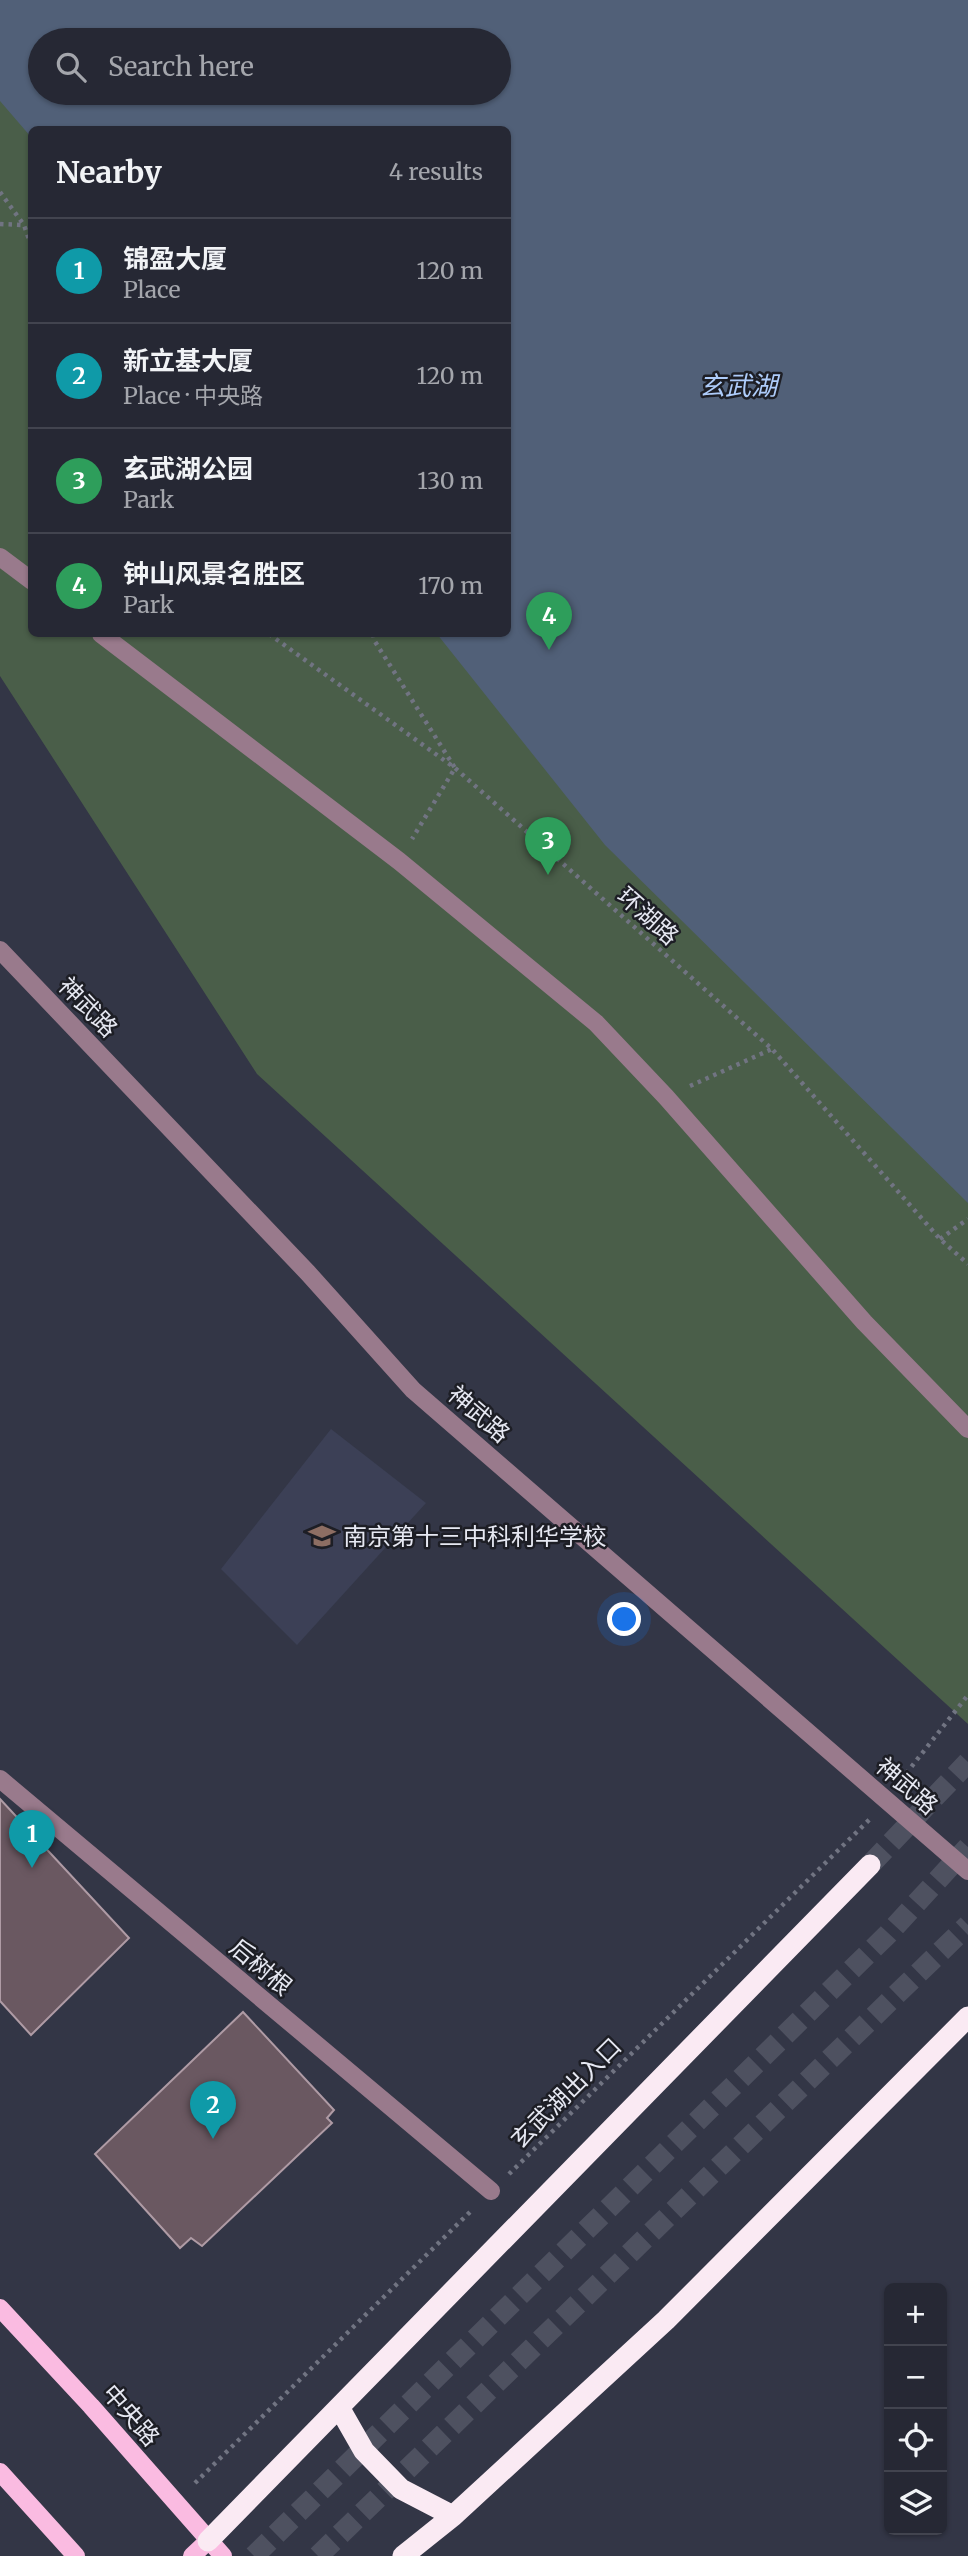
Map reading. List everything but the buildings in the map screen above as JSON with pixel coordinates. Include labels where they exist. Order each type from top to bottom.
[{"type":"highway","points":[[208,2541],[870,1865]]},
{"type":"highway","points":[[403,2556],[453,2516],[666,2320],[968,2017]]},
{"type":"highway","points":[[340,2409],[364,2451],[401,2489],[453,2516]]},
{"type":"main road","name":"中央路","points":[[0,2308],[91,2406],[223,2556]]},
{"type":"main road","points":[[0,2472],[76,2556]]},
{"type":"main road","points":[[192,2556],[208,2541]]},
{"type":"street","points":[[0,557],[28,578]]},
{"type":"street","points":[[105,637],[399,860],[596,1023],[666,1097],[864,1322],[968,1430]]},
{"type":"street","name":"神武路","points":[[0,950],[308,1273],[413,1390],[968,1871]]},
{"type":"street","name":"后树根","points":[[0,1779],[491,2192]]},
{"type":"path","points":[[0,192],[24,225],[28,236]]},
{"type":"path","points":[[0,224],[24,225]]},
{"type":"path","name":"环湖路","points":[[272,637],[455,768],[772,1049],[940,1239],[968,1264]]},
{"type":"path","points":[[374,637],[455,768],[399,860]]},
{"type":"path","points":[[666,1097],[772,1049]]},
{"type":"path","points":[[940,1239],[968,1219]]},
{"type":"path","points":[[896,1787],[968,1695]]},
{"type":"path","name":"玄武湖出入口","points":[[175,2503],[872,1817]]},
{"type":"shaded area","name":"南京第十三中科利华学校","points":[[331,1429],[426,1503],[297,1645],[221,1569]]},
{"type":"green space","points":[[0,0],[968,0],[968,1724],[257,1074],[0,676]]},
{"type":"water","name":"玄武湖","points":[[0,0],[968,0],[968,1203],[605,845],[439,637],[511,637],[511,126],[28,126],[28,134],[0,101]]},
{"type":"tunnel","points":[[870,1865],[968,1762]]},
{"type":"tunnel","points":[[254,2556],[888,1934],[968,1847]]},
{"type":"tunnel","points":[[318,2556],[968,1925]]},
{"type":"place","name":"钟山风景名胜区","points":[[549,650]]},
{"type":"place","name":"玄武湖公园","points":[[548,875]]},
{"type":"place","name":"南京第十三中科利华学校","points":[[322,1536]]},
{"type":"place","name":"锦盈大厦","points":[[32,1868]]},
{"type":"place","name":"新立基大厦","points":[[213,2139]]}]
